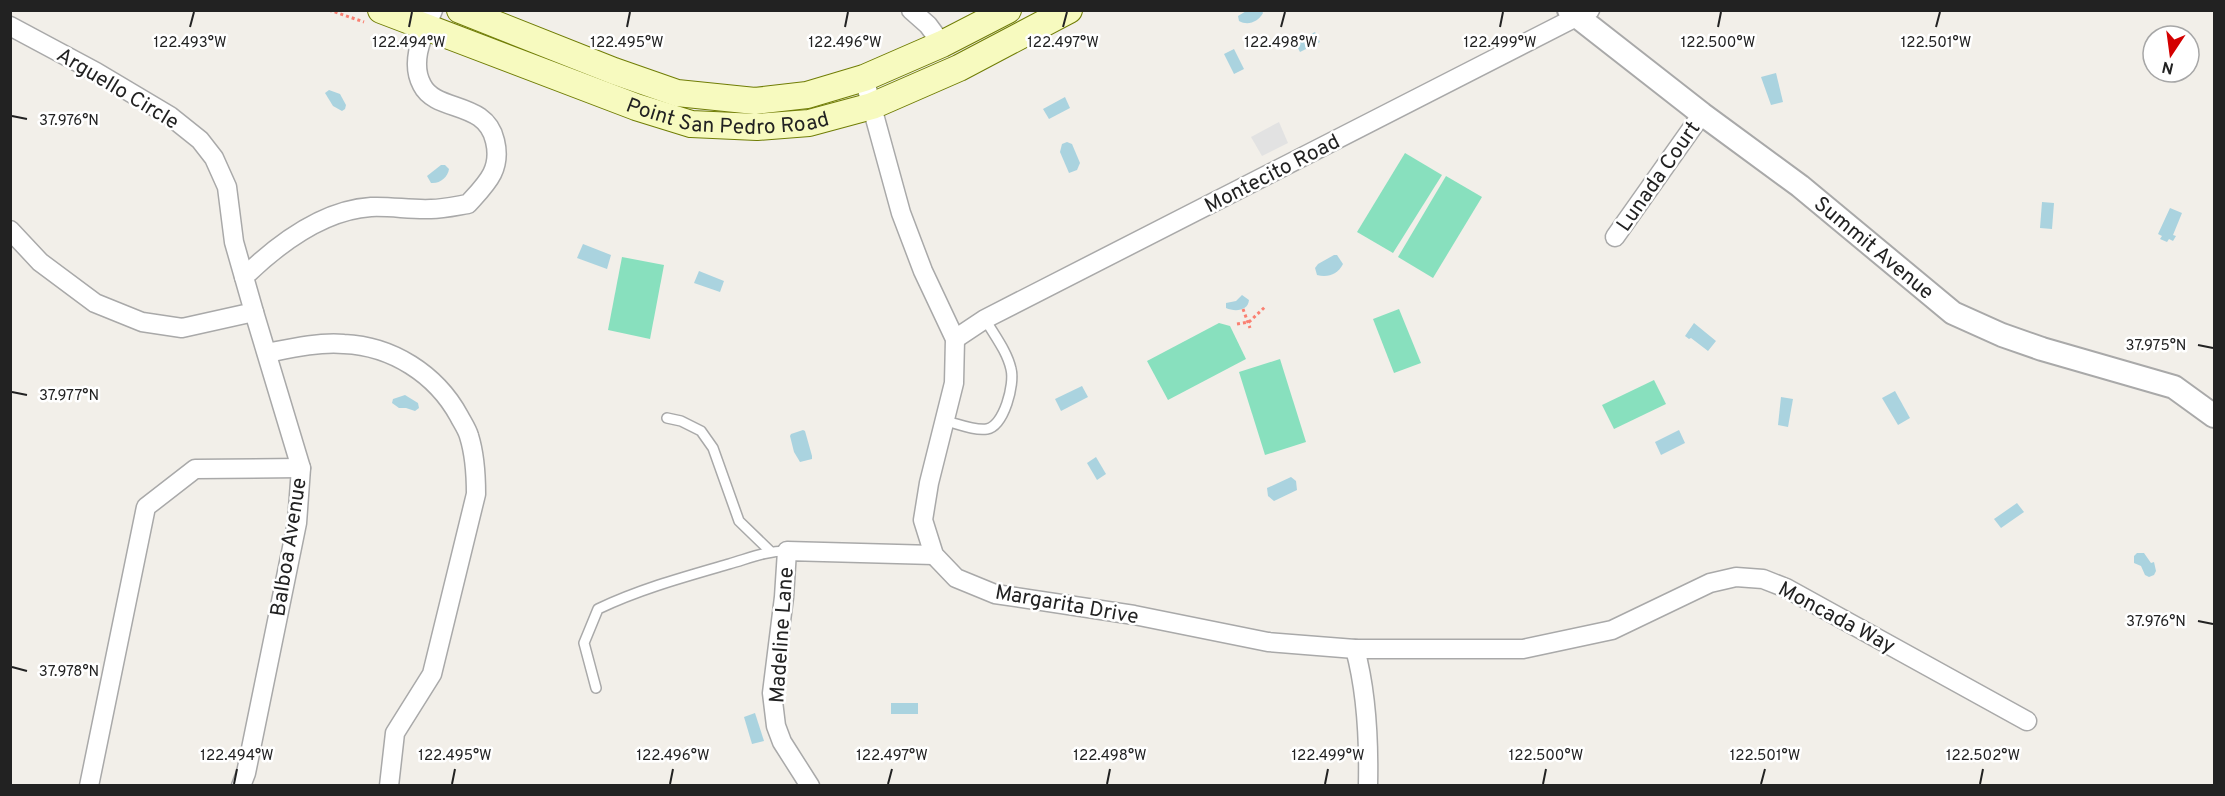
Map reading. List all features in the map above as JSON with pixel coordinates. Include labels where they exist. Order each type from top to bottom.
[{"type":"main road","name":"Point San Pedro Road","points":[[460,10],[614,71],[677,93],[755,100],[807,95],[864,78],[942,44],[1008,10]]},
{"type":"main road","name":"Point San Pedro Road","points":[[376,18],[429,19],[636,107],[691,124],[758,127],[809,123],[872,106],[959,68],[1069,10]]},
{"type":"street","points":[[911,10],[942,44]]},
{"type":"street","name":"Summit Avenue","points":[[1578,13],[1702,114],[1800,186],[1953,313],[2002,335],[2042,349],[2174,387],[2214,417]]},
{"type":"street","name":"Montecito Road","points":[[955,339],[985,319],[1578,13]]},
{"type":"street","points":[[244,277],[270,252],[321,220],[347,210],[372,207],[432,209],[468,204],[488,182],[499,156],[494,135],[486,122],[473,112],[437,99],[422,87],[418,71],[417,50],[429,19]]},
{"type":"street","name":"Arguello Circle","points":[[10,26],[96,72],[170,116],[200,140],[214,158],[227,187],[234,242],[254,312]]},
{"type":"street","name":"Margarita Drive","points":[[864,78],[901,213],[923,271],[955,339],[954,383],[946,421],[928,483],[923,519],[934,555],[956,578],[995,594],[1134,615],[1268,642],[1355,649]]},
{"type":"street","name":"Lunada Court","points":[[1615,237],[1702,114]]},
{"type":"street","points":[[10,230],[40,262],[95,303],[142,322],[182,328],[254,312]]},
{"type":"street","name":"Balboa Avenue","points":[[241,786],[246,772],[297,523],[301,468],[254,312]]},
{"type":"street","points":[[267,353],[312,344],[345,344],[391,353],[408,363],[450,399],[469,434],[476,470],[476,494],[432,674],[395,733],[389,786]]},
{"type":"street","points":[[89,786],[146,507],[195,470],[301,468]]},
{"type":"street","name":"Madeline Lane","points":[[810,786],[782,742],[776,726],[772,693],[784,597],[778,551],[934,555]]},
{"type":"street","name":"Moncada Way","points":[[1355,649],[1523,649],[1612,630],[1710,583],[1736,576],[1763,579],[1786,588],[2027,721]]},
{"type":"street","points":[[1355,649],[1362,673],[1369,756],[1368,786]]},
{"type":"lane","points":[[946,421],[990,429],[1004,415],[1012,372],[1009,361],[985,319]]},
{"type":"lane","points":[[667,418],[681,421],[701,430],[713,448],[739,521],[778,551]]},
{"type":"lane","points":[[596,688],[584,643],[598,609],[620,598],[678,578],[778,551]]},
{"type":"path","points":[[329,10],[376,18]]},
{"type":"path","points":[[1251,325],[1266,306]]},
{"type":"path","points":[[1243,309],[1251,325]]},
{"type":"path","points":[[1237,324],[1251,325]]},
{"type":"green space","points":[[1405,153],[1442,175],[1393,253],[1357,232]]},
{"type":"green space","points":[[1446,176],[1482,197],[1433,278],[1398,257]]},
{"type":"green space","points":[[622,257],[664,265],[650,339],[608,330]]},
{"type":"green space","points":[[1399,309],[1421,363],[1394,373],[1373,319]]},
{"type":"green space","points":[[1219,323],[1230,326],[1246,359],[1168,400],[1147,361]]},
{"type":"green space","points":[[1280,359],[1306,442],[1265,455],[1239,372]]},
{"type":"green space","points":[[1654,380],[1666,404],[1614,429],[1602,405]]},
{"type":"shaded area","points":[[1279,122],[1288,143],[1262,156],[1251,137]]},
{"type":"water","points":[[1248,10],[1263,13],[1252,22],[1239,21],[1238,16]]},
{"type":"water","points":[[1315,32],[1320,42],[1300,52],[1295,42]]},
{"type":"water","points":[[1234,49],[1244,69],[1234,74],[1224,54]]},
{"type":"water","points":[[1776,73],[1783,102],[1771,105],[1761,77]]},
{"type":"water","points":[[329,90],[340,94],[346,105],[345,109],[342,111],[333,106],[325,93]]},
{"type":"water","points":[[1065,97],[1070,108],[1049,119],[1043,109]]},
{"type":"water","points":[[1067,142],[1072,144],[1080,163],[1077,170],[1069,173],[1060,152],[1062,144]]},
{"type":"water","points":[[441,165],[449,169],[447,175],[440,181],[431,183],[427,176]]},
{"type":"water","points":[[2042,202],[2054,203],[2052,229],[2040,228]]},
{"type":"water","points":[[2170,208],[2182,213],[2173,235],[2176,236],[2173,241],[2169,239],[2167,242],[2160,239],[2162,236],[2158,234]]},
{"type":"water","points":[[583,244],[611,255],[607,269],[577,258]]},
{"type":"water","points":[[1337,255],[1343,264],[1341,267],[1332,274],[1317,275],[1315,268],[1318,264]]},
{"type":"water","points":[[699,271],[724,281],[720,292],[694,283]]},
{"type":"water","points":[[1242,295],[1249,300],[1244,308],[1233,310],[1226,308],[1226,303],[1236,301]]},
{"type":"water","points":[[1694,323],[1716,341],[1708,351],[1685,336]]},
{"type":"water","points":[[1082,386],[1088,397],[1061,411],[1055,399]]},
{"type":"water","points":[[1895,391],[1910,418],[1898,425],[1882,398]]},
{"type":"water","points":[[405,395],[418,403],[419,408],[415,411],[399,408],[392,403],[393,399]]},
{"type":"water","points":[[1781,397],[1793,399],[1788,427],[1778,425]]},
{"type":"water","points":[[803,430],[812,459],[800,462],[794,452],[790,436]]},
{"type":"water","points":[[1679,430],[1685,443],[1661,455],[1655,442]]},
{"type":"water","points":[[1096,457],[1106,474],[1097,480],[1087,463]]},
{"type":"water","points":[[1291,477],[1296,481],[1297,490],[1274,501],[1268,496],[1267,488]]},
{"type":"water","points":[[2017,503],[2024,512],[2001,528],[1994,519]]},
{"type":"water","points":[[2137,553],[2144,553],[2151,563],[2154,562],[2156,571],[2154,575],[2149,577],[2145,575],[2141,566],[2134,563],[2134,556]]},
{"type":"water","points":[[891,703],[918,703],[918,714],[891,714]]},
{"type":"water","points":[[755,713],[764,741],[752,744],[744,717]]}]
